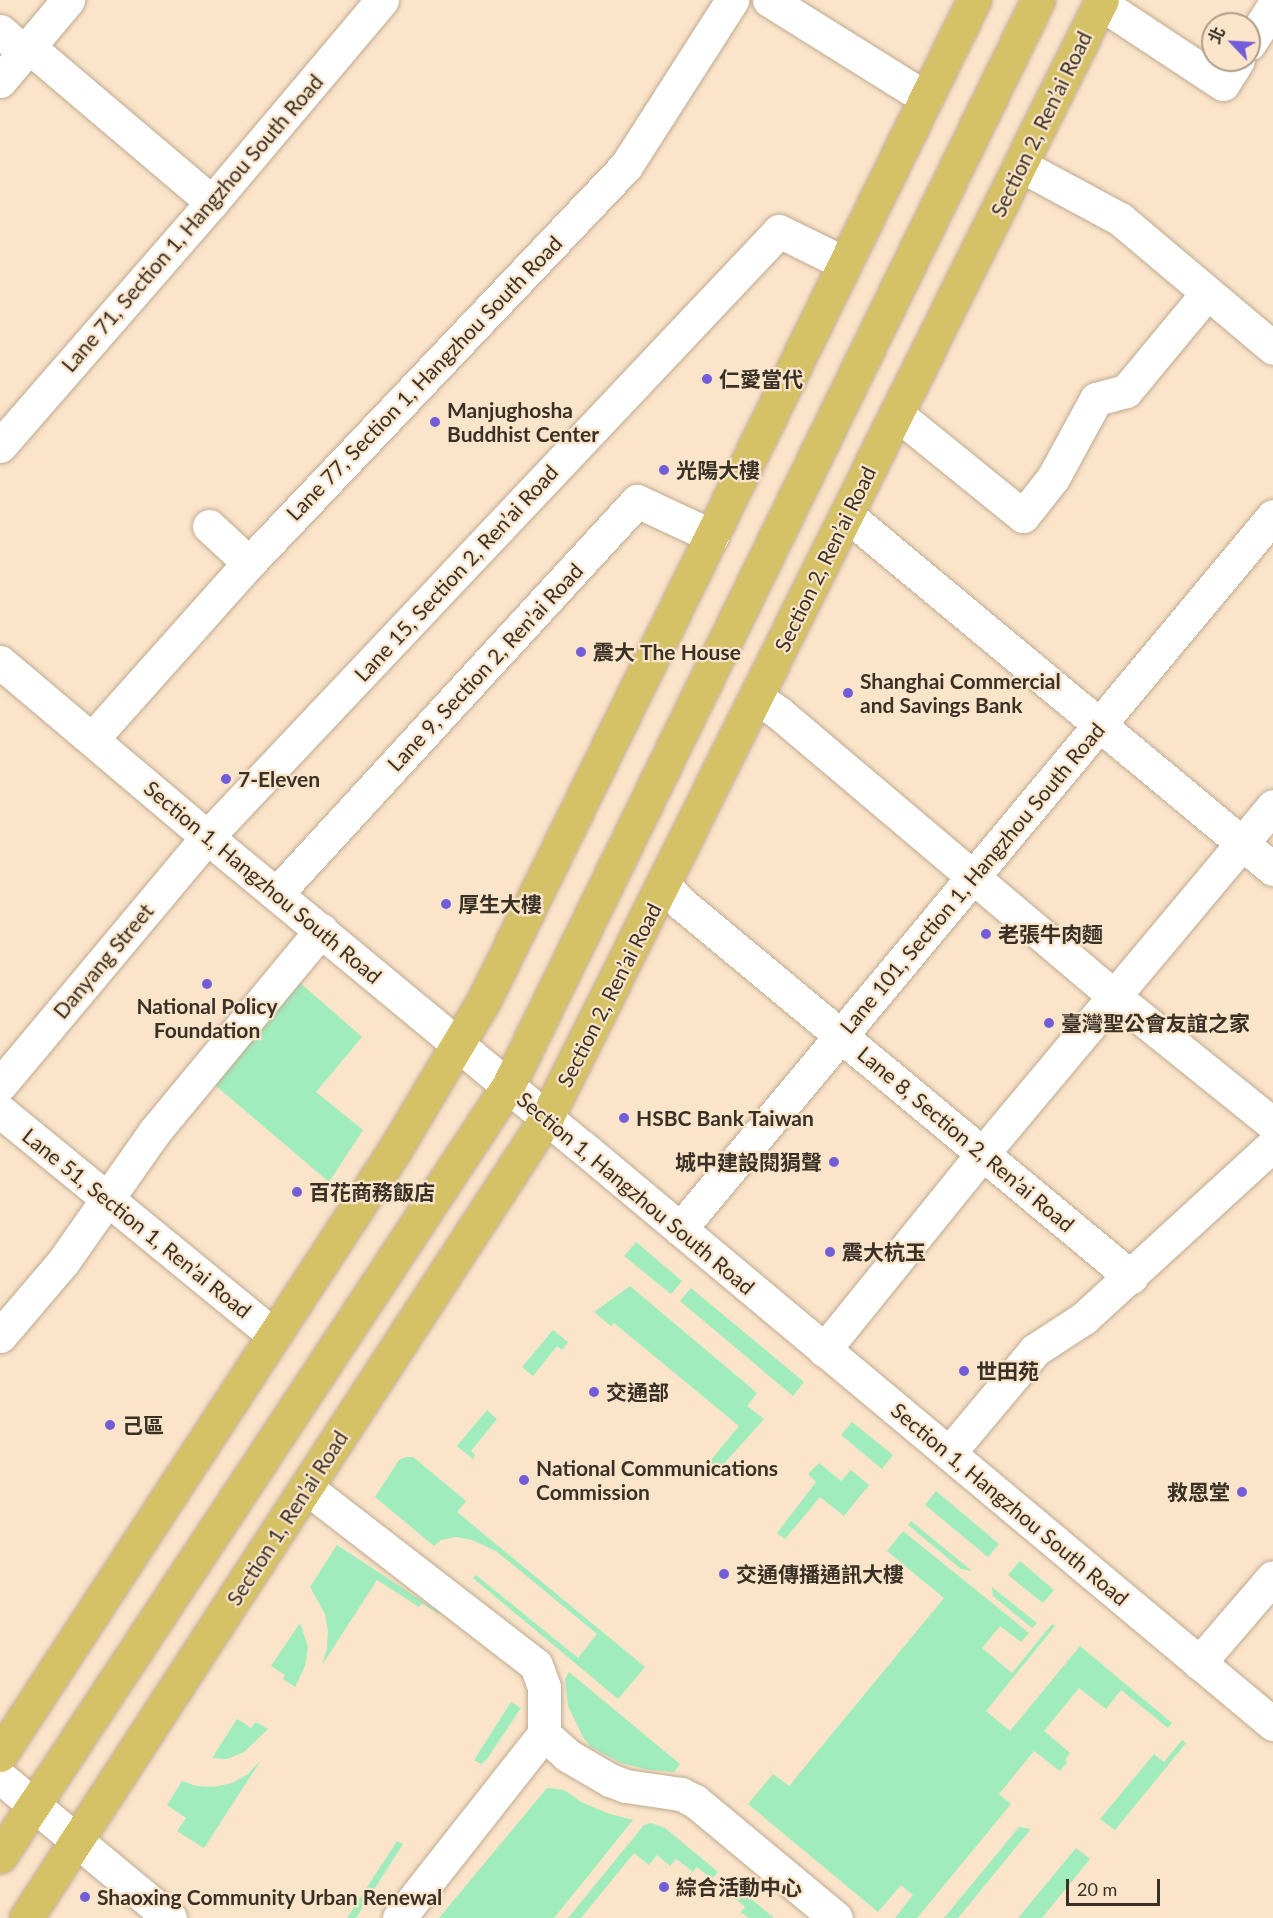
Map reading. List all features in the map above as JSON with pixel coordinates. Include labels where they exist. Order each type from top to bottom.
[{"type":"main road","points":[[0,1755],[274,1335],[459,1045],[489,990],[974,0]]},
{"type":"main road","points":[[0,1856],[508,1086],[1038,0]]},
{"type":"main road","name":"Section 2, Ren’ai Road","points":[[547,1118],[1101,2]]},
{"type":"main road","name":"Section 1, Ren’ai Road","points":[[26,1918],[547,1118]]},
{"type":"street","points":[[0,81],[18,43],[68,0]]},
{"type":"street","name":"Lane 71, Section 1, Hangzhou South Road","points":[[0,446],[212,202],[382,0]]},
{"type":"street","name":"Lane 77, Section 1, Hangzhou South Road","points":[[92,739],[249,563],[626,166],[732,0]]},
{"type":"street","points":[[769,0],[926,98]]},
{"type":"street","points":[[1101,2],[1201,69]]},
{"type":"street","points":[[1261,26],[1273,7]]},
{"type":"street","points":[[18,43],[212,202]]},
{"type":"street","points":[[1205,72],[1223,84],[1230,72]]},
{"type":"street","points":[[1020,165],[1120,219],[1273,348]]},
{"type":"street","name":"Lane 15, Section 2, Ren’ai Road","points":[[207,837],[779,231],[844,263]]},
{"type":"street","points":[[897,414],[1023,516],[1053,478],[1096,399],[1126,390],[1207,292]]},
{"type":"street","name":"Lane 9, Section 2, Ren’ai Road","points":[[277,893],[638,501],[712,536]]},
{"type":"street","points":[[847,515],[1273,868]]},
{"type":"street","points":[[209,526],[249,563]]},
{"type":"street","name":"Lane 101, Section 1, Hangzhou South Road","points":[[680,1230],[1099,725],[1270,526]]},
{"type":"street","name":"Section 1, Hangzhou South Road","points":[[0,662],[1273,1724]]},
{"type":"street","points":[[757,698],[779,713],[1115,997],[1273,1124]]},
{"type":"street","points":[[824,1350],[983,1153],[1273,806]]},
{"type":"street","name":"Danyang Street","points":[[0,1085],[207,837]]},
{"type":"street","name":"Lane 8, Section 2, Ren’ai Road","points":[[664,885],[682,904],[842,1034],[1131,1276]]},
{"type":"street","points":[[0,1336],[63,1262],[155,1131],[321,930]]},
{"type":"street","name":"Lane 51, Section 1, Ren’ai Road","points":[[0,1111],[274,1335]]},
{"type":"street","points":[[949,1454],[1035,1350],[1084,1318],[1273,1145]]},
{"type":"street","points":[[307,1488],[536,1665],[544,1687],[543,1734],[399,1918]]},
{"type":"street","points":[[1200,1663],[1273,1576]]},
{"type":"street","points":[[543,1734],[590,1771],[610,1780],[626,1786],[681,1794],[695,1801],[836,1918]]},
{"type":"street","points":[[0,1777],[170,1918]]},
{"type":"green space","points":[[299,982],[362,1037],[316,1092],[363,1130],[329,1182],[215,1085]]},
{"type":"green space","points":[[636,1242],[682,1281],[671,1294],[624,1256]]},
{"type":"green space","points":[[630,1286],[757,1393],[747,1406],[764,1419],[711,1478],[702,1471],[739,1426],[614,1323],[611,1326],[594,1312]]},
{"type":"green space","points":[[691,1288],[804,1382],[793,1396],[680,1301]]},
{"type":"green space","points":[[553,1330],[568,1342],[562,1350],[557,1346],[533,1376],[522,1367]]},
{"type":"green space","points":[[487,1410],[497,1419],[471,1451],[475,1455],[473,1459],[457,1446]]},
{"type":"green space","points":[[852,1422],[893,1455],[882,1469],[841,1435]]},
{"type":"green space","points":[[413,1457],[466,1501],[457,1512],[645,1667],[618,1699],[473,1578],[476,1575],[578,1658],[597,1634],[496,1551],[472,1540],[456,1537],[441,1540],[434,1546],[375,1497],[399,1460]]},
{"type":"green space","points":[[819,1463],[841,1481],[851,1470],[869,1485],[844,1516],[820,1497],[785,1539],[777,1533],[816,1482],[808,1474]]},
{"type":"green space","points":[[936,1491],[999,1544],[988,1557],[925,1505]]},
{"type":"green space","points":[[911,1521],[972,1571],[961,1569],[908,1525]]},
{"type":"green space","points":[[903,1531],[1029,1633],[1021,1642],[1000,1626],[982,1648],[1012,1673],[1052,1624],[1055,1626],[986,1711],[1010,1731],[1080,1646],[1172,1723],[1168,1728],[1121,1690],[1106,1709],[1079,1688],[1044,1731],[1070,1753],[1065,1760],[1067,1762],[1060,1771],[1034,1751],[999,1794],[1011,1804],[917,1918],[895,1918],[913,1895],[901,1885],[878,1912],[748,1804],[773,1774],[789,1786],[944,1598],[887,1551]]},
{"type":"green space","points":[[337,1545],[439,1612],[438,1614],[422,1603],[419,1607],[377,1580],[322,1665],[327,1649],[328,1631],[325,1614],[310,1587]]},
{"type":"green space","points":[[1020,1561],[1054,1590],[1043,1603],[1008,1575]]},
{"type":"green space","points":[[992,1587],[1037,1623],[1032,1628],[993,1596]]},
{"type":"green space","points":[[300,1623],[308,1647],[305,1666],[295,1687],[283,1679],[285,1675],[271,1666]]},
{"type":"green space","points":[[569,1672],[680,1764],[674,1772],[649,1770],[621,1763],[591,1747],[583,1737],[568,1706],[565,1679]]},
{"type":"green space","points":[[511,1702],[521,1708],[487,1759],[481,1764],[474,1760]]},
{"type":"green space","points":[[237,1719],[251,1728],[256,1722],[268,1729],[244,1752],[227,1759],[212,1758]]},
{"type":"green space","points":[[1182,1740],[1186,1743],[1115,1830],[1100,1819],[1154,1754],[1164,1762]]},
{"type":"green space","points":[[261,1760],[204,1848],[177,1831],[186,1818],[167,1805],[182,1781],[196,1786],[214,1787],[232,1783],[248,1774]]},
{"type":"green space","points":[[547,1788],[564,1790],[581,1802],[607,1813],[633,1820],[554,1918],[439,1918]]},
{"type":"green space","points":[[651,1823],[665,1828],[718,1872],[712,1879],[697,1867],[689,1876],[692,1871],[676,1859],[670,1866],[657,1855],[649,1865],[634,1853],[581,1918],[568,1918],[644,1825]]},
{"type":"green space","points":[[1019,1827],[1031,1829],[958,1918],[944,1918]]},
{"type":"green space","points":[[397,1841],[403,1844],[356,1918],[347,1918]]},
{"type":"green space","points":[[1076,1848],[1090,1859],[1042,1918],[1018,1918]]},
{"type":"green space","points":[[737,1887],[774,1918],[749,1918],[742,1913],[738,1916],[745,1907],[731,1895]]},
{"type":"place","name":"仁愛當代","points":[[707,379]]},
{"type":"place","name":"Manjughosha Buddhist Center","points":[[435,422]]},
{"type":"place","name":"光陽大樓","points":[[664,470]]},
{"type":"place","name":"震大 The House","points":[[581,652]]},
{"type":"place","name":"Shanghai Commercial and Savings Bank","points":[[848,693]]},
{"type":"place","name":"7-Eleven","points":[[226,779]]},
{"type":"place","name":"厚生大樓","points":[[446,904]]},
{"type":"place","name":"老張牛肉麵","points":[[986,934]]},
{"type":"place","name":"National Policy Foundation","points":[[207,984]]},
{"type":"place","name":"臺灣聖公會友誼之家","points":[[1049,1023]]},
{"type":"place","name":"HSBC Bank Taiwan","points":[[624,1118]]},
{"type":"place","name":"城中建設閱狷聲","points":[[834,1162]]},
{"type":"place","name":"百花商務飯店","points":[[297,1192]]},
{"type":"place","name":"震大杭玉","points":[[830,1252]]},
{"type":"place","name":"世田苑","points":[[964,1371]]},
{"type":"place","name":"交通部","points":[[594,1392]]},
{"type":"place","name":"己區","points":[[110,1425]]},
{"type":"place","name":"National Communications Commission","points":[[524,1480]]},
{"type":"place","name":"救恩堂","points":[[1242,1492]]},
{"type":"place","name":"交通傳播通訊大樓","points":[[724,1574]]},
{"type":"place","name":"綜合活動中心","points":[[664,1887]]},
{"type":"place","name":"Shaoxing Community Urban Renewal","points":[[85,1897]]}]
